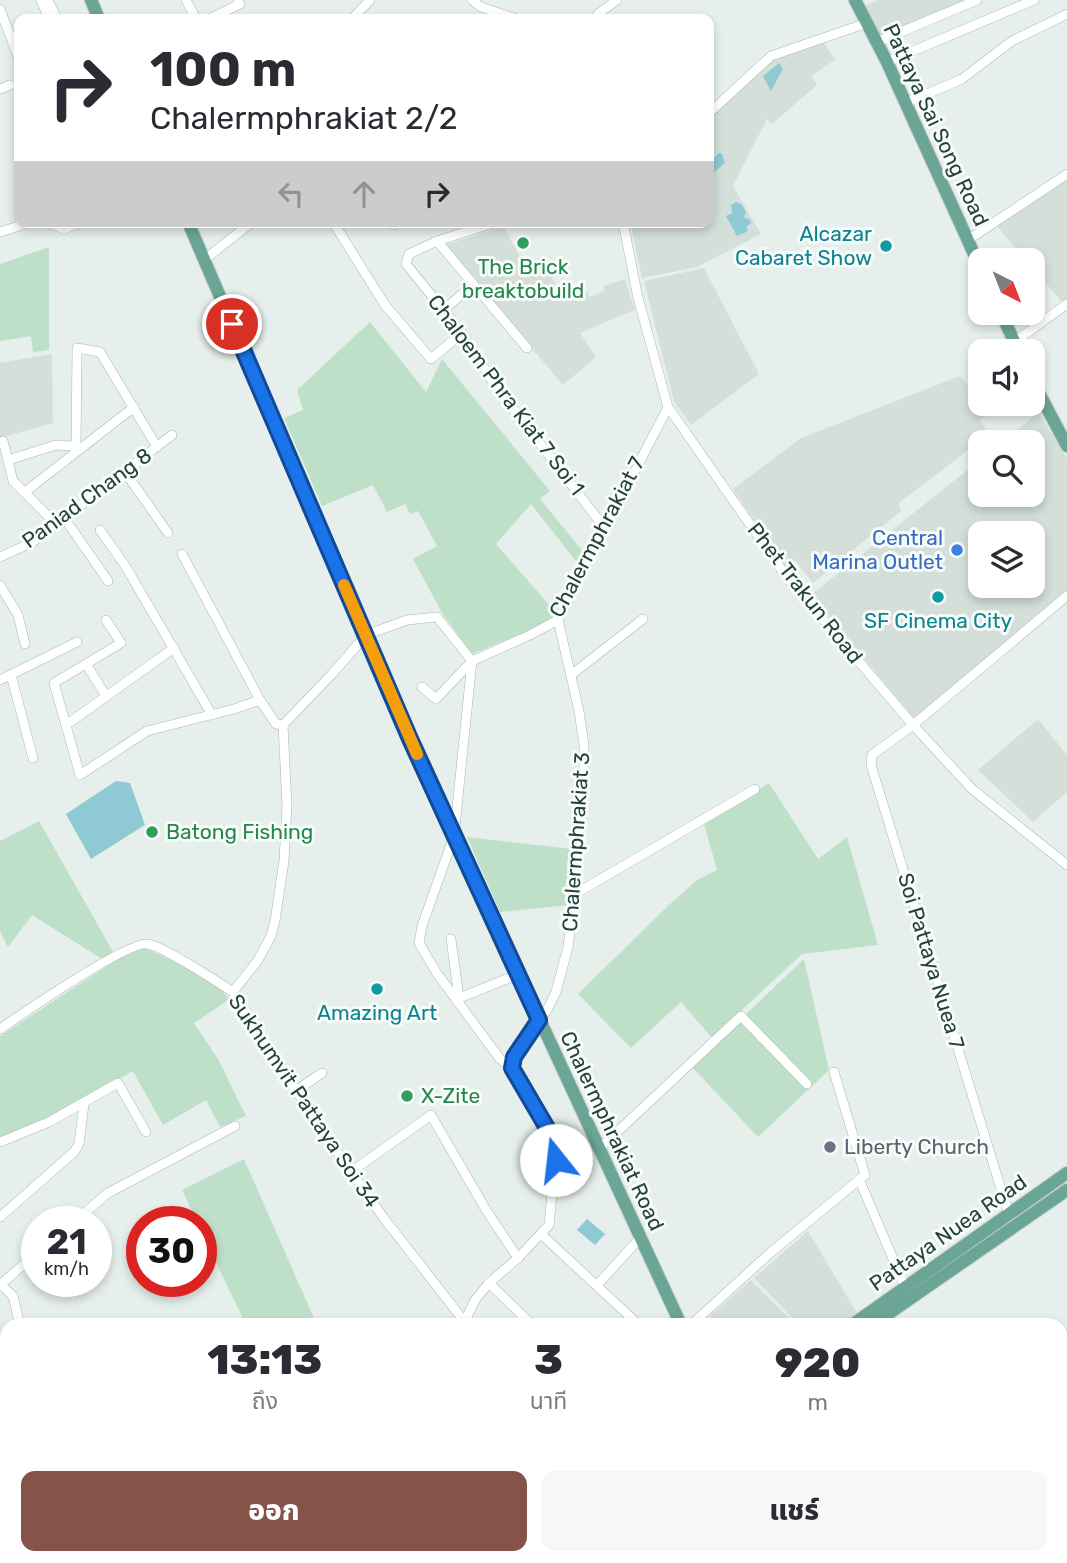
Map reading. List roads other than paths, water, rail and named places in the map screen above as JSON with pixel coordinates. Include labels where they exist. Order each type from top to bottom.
[{"type":"main road","name":"Pattaya Sai Song Road","points":[[855,0],[887,62],[972,248]]},
{"type":"main road","name":"Chalermphrakiat Road","points":[[191,228],[454,836],[678,1318]]},
{"type":"main road","points":[[1045,403],[1064,436]]},
{"type":"main road","name":"Pattaya Nuea Road","points":[[862,1318],[1067,1173]]},
{"type":"main road","name":"Pattaya Nuea Road","points":[[882,1318],[1067,1190]]},
{"type":"street","points":[[219,14],[240,4],[238,0]]},
{"type":"street","points":[[357,14],[370,0]]},
{"type":"street","points":[[472,0],[481,7],[502,14]]},
{"type":"street","points":[[598,14],[617,0]]},
{"type":"street","points":[[877,42],[977,0]]},
{"type":"street","points":[[887,62],[1034,0]]},
{"type":"street","points":[[0,9],[14,45]]},
{"type":"street","points":[[906,103],[962,79],[1012,41],[1067,14]]},
{"type":"street","points":[[714,108],[771,56],[867,23]]},
{"type":"street","points":[[0,89],[10,85]]},
{"type":"street","points":[[968,240],[1067,174]]},
{"type":"street","points":[[204,260],[244,228]]},
{"type":"street","points":[[337,228],[386,305],[431,359],[462,333]]},
{"type":"street","points":[[464,228],[466,232]]},
{"type":"street","points":[[478,228],[437,240],[527,348]]},
{"type":"street","name":"Phet Trakun Road","points":[[624,228],[638,298],[668,407],[786,576],[913,725],[972,789],[1067,865]]},
{"type":"street","name":"Chaloem Phra Kiat 7 Soi 1","points":[[437,240],[409,254],[406,264],[462,333],[494,384],[604,527]]},
{"type":"street","points":[[444,310],[472,285]]},
{"type":"street","points":[[1025,339],[1067,304]]},
{"type":"street","points":[[76,451],[77,348],[100,352],[157,447]]},
{"type":"street","points":[[25,492],[134,407]]},
{"type":"street","name":"Chalermphrakiat 7","points":[[472,661],[558,620],[668,407]]},
{"type":"street","name":"Paniad Chang 8","points":[[0,557],[27,545],[57,525],[172,435]]},
{"type":"street","points":[[3,441],[13,481],[57,525]]},
{"type":"street","points":[[8,460],[56,445],[73,446],[76,451]]},
{"type":"street","points":[[125,472],[168,533]]},
{"type":"street","points":[[65,519],[107,580]]},
{"type":"street","points":[[100,530],[126,567],[212,715]]},
{"type":"street","points":[[182,554],[260,700],[276,724],[283,725]]},
{"type":"street","points":[[0,585],[18,615],[25,644]]},
{"type":"street","name":"Soi Pattaya Nuea 7","points":[[1009,1215],[871,765],[872,755],[913,725],[1067,596]]},
{"type":"street","points":[[233,992],[258,960],[271,936],[275,921],[284,862],[287,805],[283,725],[366,635],[407,620],[436,617],[472,661],[454,836],[422,926],[419,943],[436,972],[458,998],[500,1059],[512,1068],[550,1133],[556,1152],[549,1226],[489,1283],[475,1300],[466,1318]]},
{"type":"street","points":[[571,675],[643,619]]},
{"type":"street","points":[[106,620],[121,643],[54,683],[80,775],[147,731],[260,700]]},
{"type":"street","name":"Chalermphrakiat 3","points":[[512,1068],[514,1057],[551,1001],[562,974],[575,894],[584,787],[584,745],[558,620]]},
{"type":"street","points":[[0,680],[77,642]]},
{"type":"street","points":[[66,725],[174,648]]},
{"type":"street","points":[[422,687],[436,699],[472,661]]},
{"type":"street","points":[[86,664],[106,696]]},
{"type":"street","points":[[11,675],[33,758]]},
{"type":"street","points":[[575,894],[755,789]]},
{"type":"street","points":[[451,939],[458,998]]},
{"type":"street","name":"Sukhumvit Pattaya Soi 34","points":[[0,1029],[118,954],[140,945],[149,944],[163,951],[233,992],[351,1172],[460,1318]]},
{"type":"street","points":[[458,998],[519,974]]},
{"type":"street","points":[[599,1149],[741,1016],[807,1084]]},
{"type":"street","points":[[834,1072],[862,1177],[905,1287]]},
{"type":"street","points":[[297,1090],[322,1073]]},
{"type":"street","points":[[0,1142],[49,1122],[118,1083],[146,1132]]},
{"type":"street","points":[[0,1217],[74,1152],[79,1144],[84,1104]]},
{"type":"street","points":[[351,1172],[431,1115],[486,1210],[518,1258]]},
{"type":"street","points":[[93,1206],[108,1193],[235,1126]]},
{"type":"street","points":[[699,1318],[770,1252],[862,1177]]},
{"type":"street","points":[[542,1234],[632,1318]]},
{"type":"street","points":[[598,1284],[640,1238]]},
{"type":"street","points":[[18,1318],[13,1296],[0,1284],[21,1266]]},
{"type":"street","points":[[489,1283],[525,1318]]},
{"type":"water","points":[[779,63],[783,69],[771,91],[763,76]]},
{"type":"water","points":[[719,153],[722,154],[725,163],[714,172],[714,158]]},
{"type":"water","points":[[736,202],[742,205],[746,212],[744,218],[751,223],[746,227],[748,231],[737,236],[726,216],[732,213],[731,205]]},
{"type":"water","points":[[116,781],[130,783],[145,825],[91,859],[66,814]]},
{"type":"water","points":[[587,1219],[605,1234],[595,1245],[577,1230]]},
{"type":"place","name":"The Brick breaktobuild","points":[[523,243]]},
{"type":"place","name":"Alcazar Cabaret Show","points":[[886,246]]},
{"type":"place","name":"Central Marina Outlet","points":[[957,550]]},
{"type":"place","name":"SF Cinema City","points":[[938,597]]},
{"type":"place","name":"Batong Fishing","points":[[152,832]]},
{"type":"place","name":"Amazing Art","points":[[377,989]]},
{"type":"place","name":"X-Zite","points":[[407,1096]]},
{"type":"place","name":"Liberty Church","points":[[830,1147]]}]
